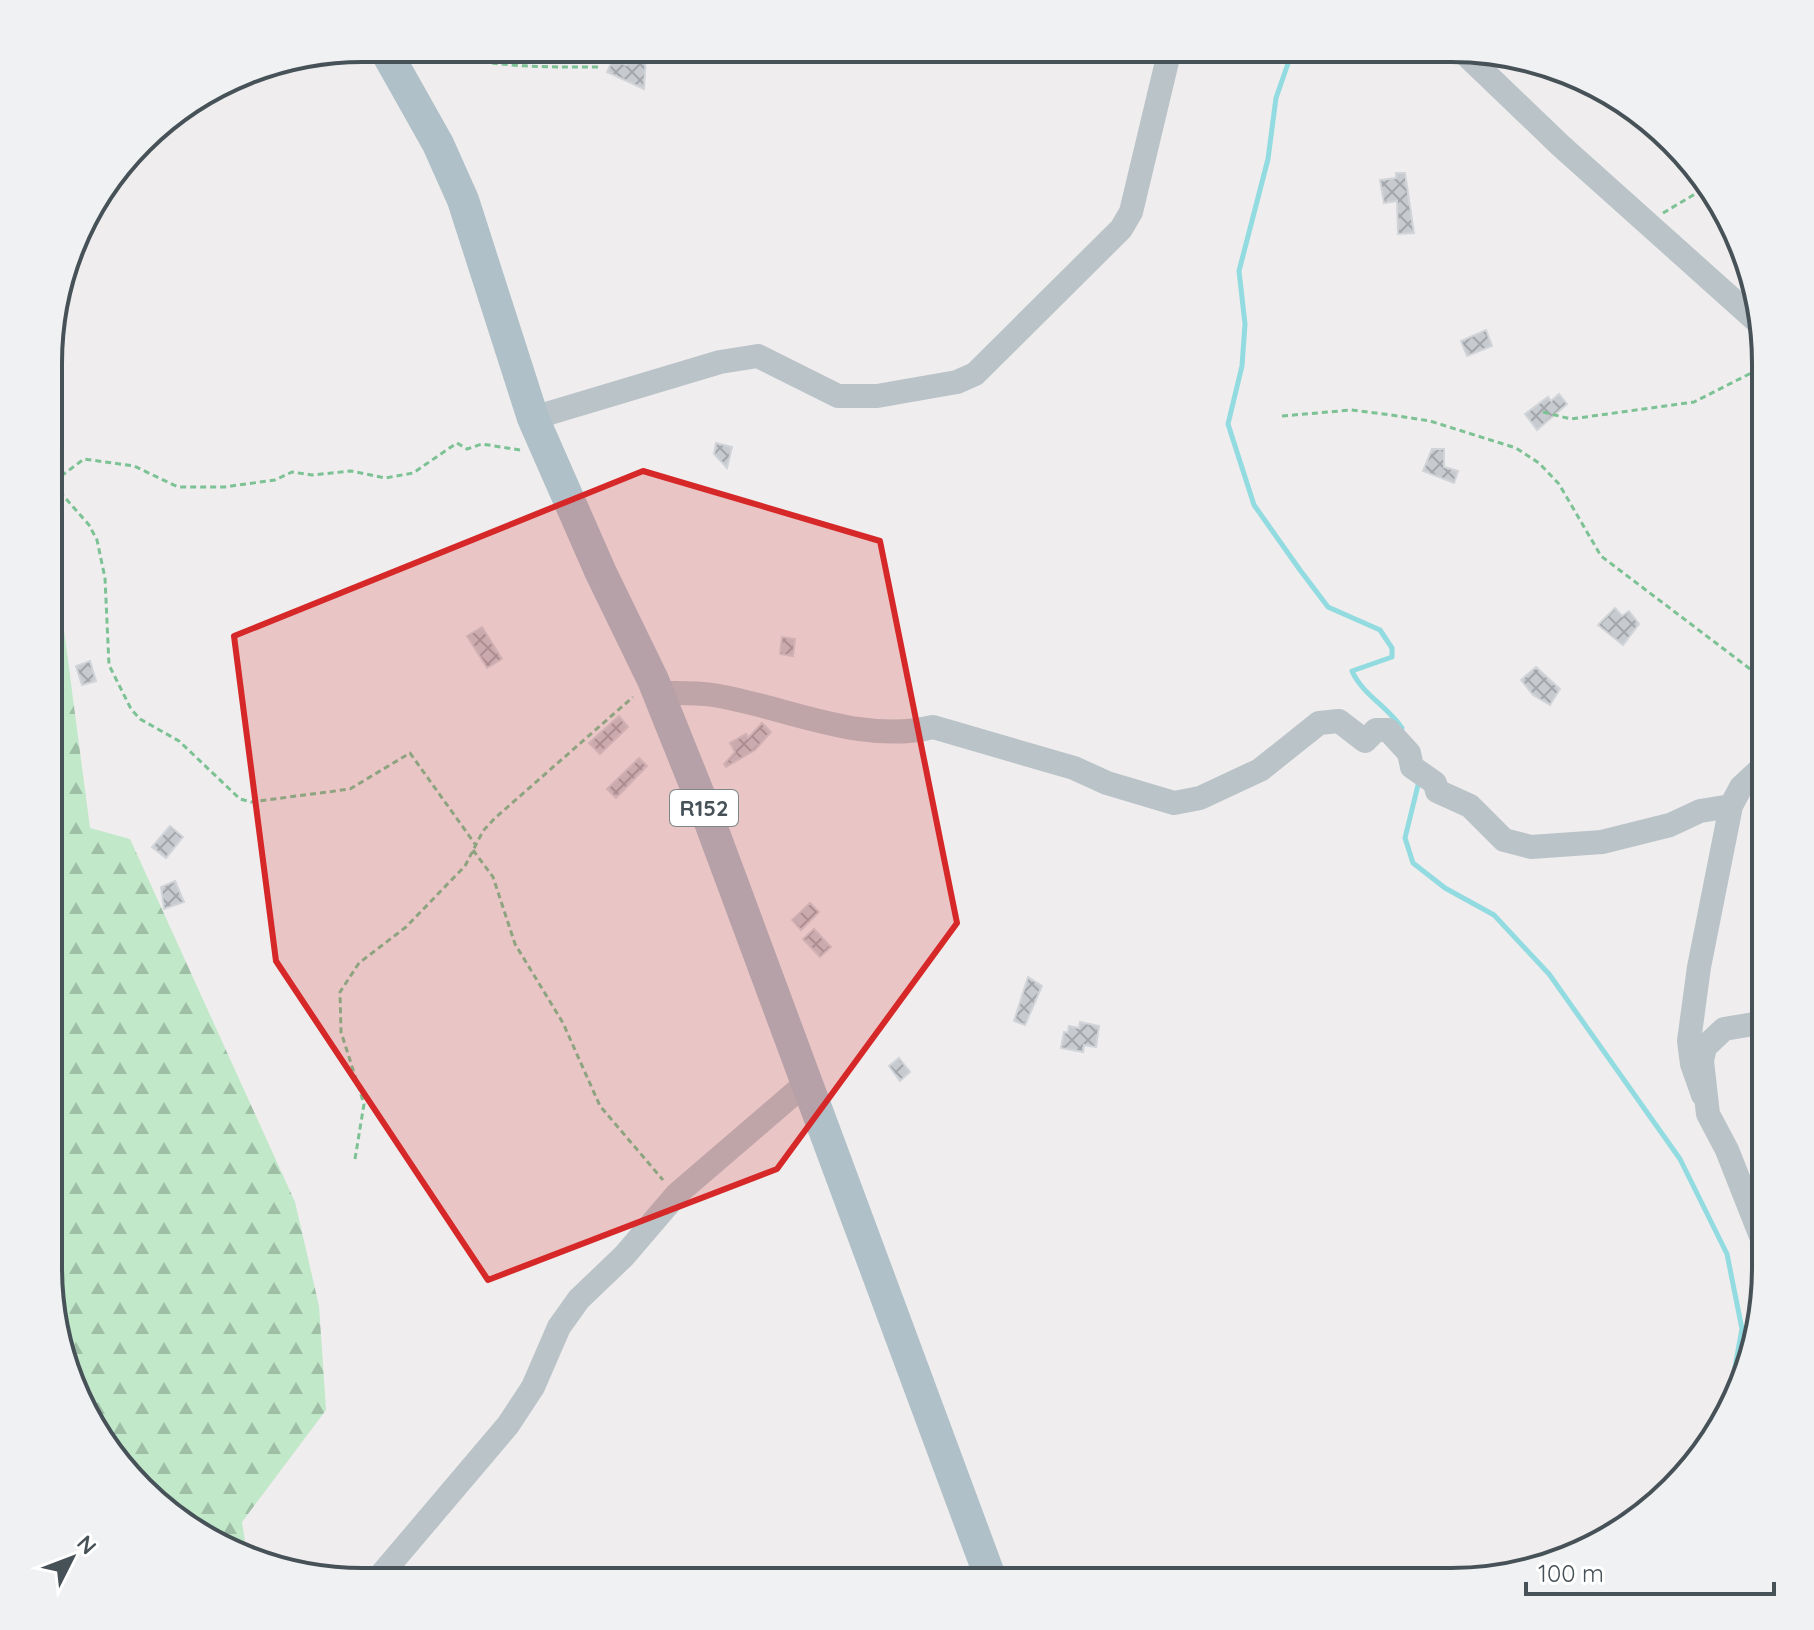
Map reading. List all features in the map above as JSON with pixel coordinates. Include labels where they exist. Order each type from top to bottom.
[{"type":"main road","name":"R152","points":[[392,62],[438,144],[463,200],[533,418],[655,686],[708,817],[987,1568]]},
{"type":"street","points":[[533,418],[720,362],[758,356],[838,396],[920,391],[967,379],[1121,229],[1134,202],[1167,62]]},
{"type":"street","points":[[1475,64],[1560,145],[1649,221],[1747,312]]},
{"type":"street","points":[[655,686],[712,695],[827,723],[912,732],[933,727],[1074,768],[1107,783],[1174,803],[1200,798],[1260,770],[1319,723],[1339,721],[1365,741],[1376,730],[1388,730],[1409,753],[1412,767],[1435,783],[1437,791],[1470,806],[1504,840],[1531,847],[1602,842],[1670,825],[1700,811],[1731,806]]},
{"type":"street","points":[[1752,777],[1741,787],[1731,806],[1699,967],[1689,1041],[1692,1064],[1703,1095],[1752,1215]]},
{"type":"street","points":[[1703,1095],[1702,1061],[1705,1047],[1724,1029],[1752,1024]]},
{"type":"street","points":[[387,1568],[508,1425],[533,1387],[559,1327],[579,1299],[606,1275],[677,1194],[805,1084]]},
{"type":"path","points":[[472,62],[600,67]]},
{"type":"path","points":[[1649,221],[1698,192]]},
{"type":"path","points":[[1543,412],[1571,419],[1694,402],[1752,373]]},
{"type":"path","points":[[1282,416],[1351,410],[1391,415],[1430,421],[1516,448],[1539,463],[1559,484],[1601,556],[1752,670]]},
{"type":"path","points":[[62,476],[84,459],[134,466],[178,487],[224,487],[275,480],[292,472],[312,475],[351,471],[385,478],[413,473],[457,443],[467,449],[482,444],[547,453]]},
{"type":"path","points":[[62,494],[89,525],[97,540],[105,578],[109,665],[126,700],[140,719],[179,741],[240,799],[251,802],[350,789],[410,753],[475,844]]},
{"type":"path","points":[[355,1159],[364,1104],[341,1032],[340,992],[350,972],[406,927],[465,866],[483,831],[522,792],[655,686]]},
{"type":"path","points":[[473,850],[493,877],[515,944],[563,1023],[600,1106],[677,1194]]},
{"type":"highlighted area","points":[[643,471],[880,541],[957,923],[777,1169],[488,1280],[276,961],[234,636]]},
{"type":"green space","points":[[62,615],[90,828],[130,839],[295,1202],[319,1306],[326,1410],[242,1522],[245,1544],[196,1517],[150,1480],[124,1450],[102,1417],[78,1364],[68,1326],[62,1267]]},
{"type":"building","points":[[612,62],[626,65],[626,62],[646,62],[644,89],[607,72]]},
{"type":"building","points":[[1396,173],[1405,173],[1414,233],[1398,234],[1397,201],[1384,203],[1380,180],[1396,178]]},
{"type":"building","points":[[1486,330],[1492,346],[1467,356],[1461,341]]},
{"type":"building","points":[[1559,394],[1567,404],[1537,430],[1525,414],[1548,397],[1551,401]]},
{"type":"building","points":[[716,443],[732,447],[727,468],[714,454]]},
{"type":"building","points":[[1432,449],[1444,449],[1444,467],[1458,471],[1454,483],[1423,471]]},
{"type":"building","points":[[1615,608],[1622,616],[1629,611],[1639,624],[1623,645],[1598,625]]},
{"type":"building","points":[[482,627],[502,659],[487,668],[467,636]]},
{"type":"building","points":[[782,637],[795,639],[793,656],[780,654]]},
{"type":"building","points":[[90,661],[96,681],[82,685],[76,666]]},
{"type":"building","points":[[1536,667],[1560,689],[1550,705],[1533,695],[1521,680]]},
{"type":"building","points":[[619,716],[628,727],[600,754],[589,743]]},
{"type":"building","points":[[762,723],[771,732],[755,750],[726,767],[724,764],[735,752],[730,743],[746,734],[748,738]]},
{"type":"building","points":[[639,758],[647,766],[616,798],[607,789]]},
{"type":"building","points":[[170,826],[183,837],[166,858],[152,847]]},
{"type":"building","points":[[175,881],[184,902],[164,909],[161,887]]},
{"type":"building","points":[[810,903],[819,912],[801,930],[792,920]]},
{"type":"building","points":[[814,929],[831,947],[820,957],[803,939]]},
{"type":"building","points":[[1028,977],[1042,986],[1025,1025],[1014,1021]]},
{"type":"building","points":[[1080,1022],[1099,1026],[1096,1047],[1084,1045],[1083,1052],[1061,1048],[1064,1032],[1068,1033],[1069,1026],[1079,1028]]},
{"type":"building","points":[[899,1058],[910,1072],[900,1081],[889,1066]]},
{"type":"waterway","points":[[1288,62],[1276,98],[1268,159],[1239,271],[1245,324],[1242,366],[1228,424],[1254,505],[1300,570],[1328,607],[1380,630],[1392,648],[1392,657],[1352,671],[1362,687],[1402,728]]},
{"type":"waterway","points":[[1419,781],[1405,838],[1413,863],[1445,888],[1494,915],[1549,974],[1680,1159],[1727,1254],[1742,1329],[1735,1366]]}]
